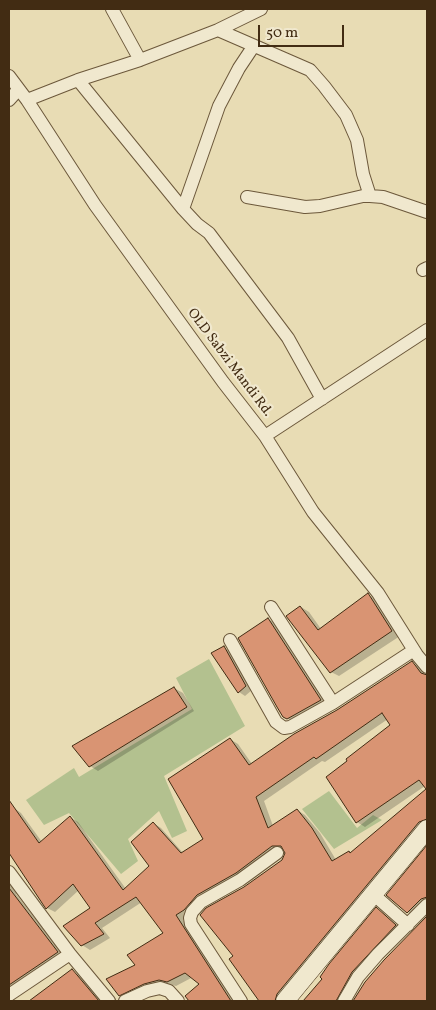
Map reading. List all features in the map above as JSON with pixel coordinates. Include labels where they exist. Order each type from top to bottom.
[{"type":"main road","points":[[285,1001],[427,829]]},
{"type":"street","points":[[112,9],[140,60]]},
{"type":"street","points":[[9,100],[140,60],[218,30],[238,14],[261,9]]},
{"type":"street","points":[[218,30],[253,47],[310,70],[339,103],[346,115],[357,140],[363,174],[370,196]]},
{"type":"street","points":[[183,209],[219,106],[239,68],[253,47]]},
{"type":"street","name":"OLD Sabzi Mandi Rd.","points":[[9,76],[95,206],[223,382],[265,436],[313,512],[378,594],[427,667]]},
{"type":"street","points":[[78,80],[183,209],[208,233],[288,338],[322,399]]},
{"type":"street","points":[[247,197],[305,207],[320,206],[363,196],[383,197],[427,212]]},
{"type":"street","points":[[265,436],[427,330]]},
{"type":"street","points":[[271,607],[333,703]]},
{"type":"street","points":[[230,640],[276,722],[284,728],[290,727],[333,703],[414,650]]},
{"type":"street","points":[[241,1001],[191,924],[190,918],[192,912],[201,902],[240,880],[277,853]]},
{"type":"street","points":[[9,872],[70,954],[109,1001]]},
{"type":"street","points":[[373,894],[408,926]]},
{"type":"street","points":[[344,1001],[358,977],[427,905]]},
{"type":"street","points":[[9,995],[70,954]]},
{"type":"street","points":[[126,1001],[147,991],[160,988],[170,991],[178,1001]]},
{"type":"green space","points":[[209,659],[245,726],[164,776],[187,831],[172,838],[159,811],[128,839],[138,861],[121,874],[69,813],[44,825],[26,800],[74,768],[79,777],[192,709],[176,678]]},
{"type":"green space","points":[[329,791],[357,828],[373,815],[382,820],[334,849],[302,809]]},
{"type":"building","points":[[368,593],[392,631],[330,673],[286,616],[300,606],[318,630]]},
{"type":"building","points":[[268,618],[321,700],[287,719],[283,717],[238,638]]},
{"type":"building","points":[[224,646],[246,686],[238,693],[211,653]]},
{"type":"building","points":[[412,661],[421,673],[427,675],[427,819],[419,822],[277,994],[275,1001],[259,1001],[229,959],[233,956],[200,915],[206,908],[244,887],[282,860],[285,853],[281,846],[272,846],[236,873],[197,895],[184,910],[176,915],[231,1001],[189,1001],[185,996],[199,984],[185,973],[167,982],[159,980],[144,984],[119,996],[106,979],[135,965],[127,955],[163,933],[136,897],[95,923],[104,934],[81,946],[63,926],[90,908],[73,884],[46,909],[9,853],[9,800],[39,843],[70,816],[123,890],[149,866],[131,842],[153,822],[181,853],[203,839],[168,779],[230,738],[249,765],[294,734],[337,710]],"holes":[[[382,713],[390,725],[326,777],[356,823],[419,780],[426,789],[350,853],[349,851],[332,861],[312,828],[297,809],[268,828],[256,797],[314,757],[316,759]]]},
{"type":"building","points":[[174,687],[187,707],[89,767],[72,746]]},
{"type":"building","points":[[427,845],[427,897],[421,899],[407,913],[386,895]]},
{"type":"building","points":[[9,888],[58,952],[9,985]]},
{"type":"building","points":[[376,907],[396,925],[352,972],[336,1001],[303,1001],[322,979],[320,977],[329,964]]},
{"type":"building","points":[[427,916],[427,1001],[353,1001],[365,982],[384,960]]},
{"type":"building","points":[[72,969],[99,1001],[29,1001]]}]
